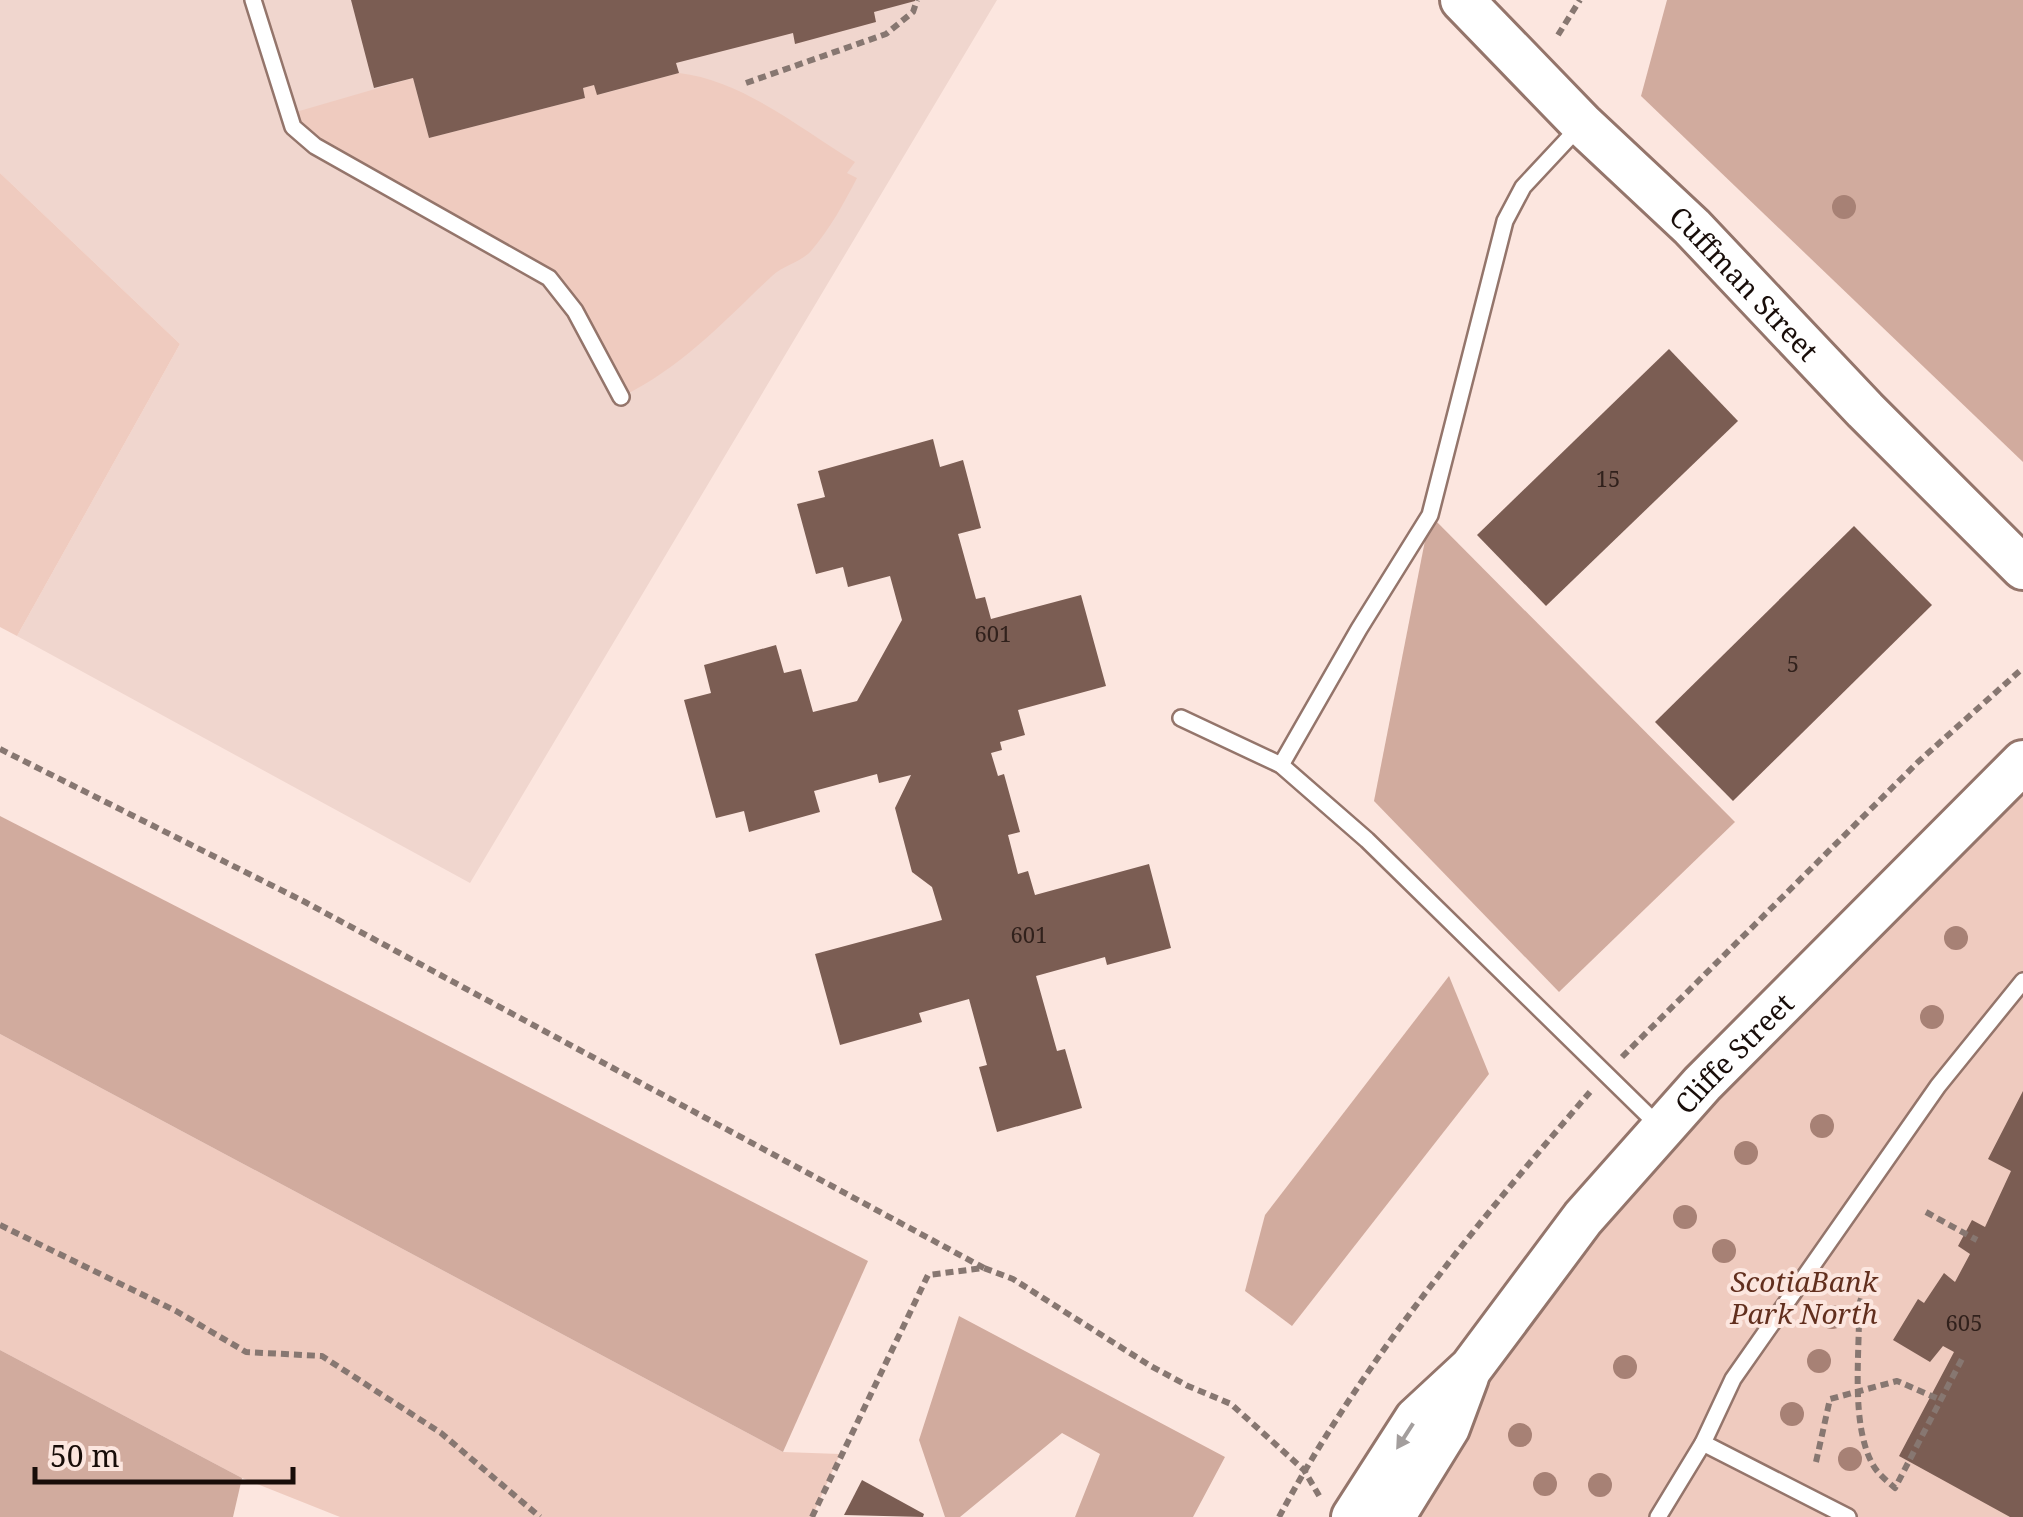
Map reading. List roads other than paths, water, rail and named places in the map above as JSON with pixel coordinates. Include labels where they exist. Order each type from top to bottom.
[{"type":"main road","name":"Cuffman Street","points":[[1462,0],[1582,124],[1692,227],[1865,410],[2023,568]]},
{"type":"main road","name":"Cliffe Street","points":[[1338,1509],[1416,1418],[1471,1368],[1584,1218],[1702,1084],[2023,762]]},
{"type":"main road","name":"Cliffe Street","points":[[1394,1517],[1448,1428],[1471,1368]]},
{"type":"lane","points":[[252,0],[293,127],[316,146],[549,278],[575,310],[621,397]]},
{"type":"lane","points":[[1281,765],[1430,515],[1505,221],[1523,186],[1582,124]]},
{"type":"lane","points":[[1181,718],[1281,765],[1367,840],[1662,1130]]},
{"type":"lane","points":[[1658,1517],[1703,1444],[1733,1379],[1938,1086],[2023,981]]},
{"type":"lane","points":[[1703,1444],[1848,1517]]},
{"type":"park label","name":"ScotiaBank Park North","points":[[1804,1297]]}]
